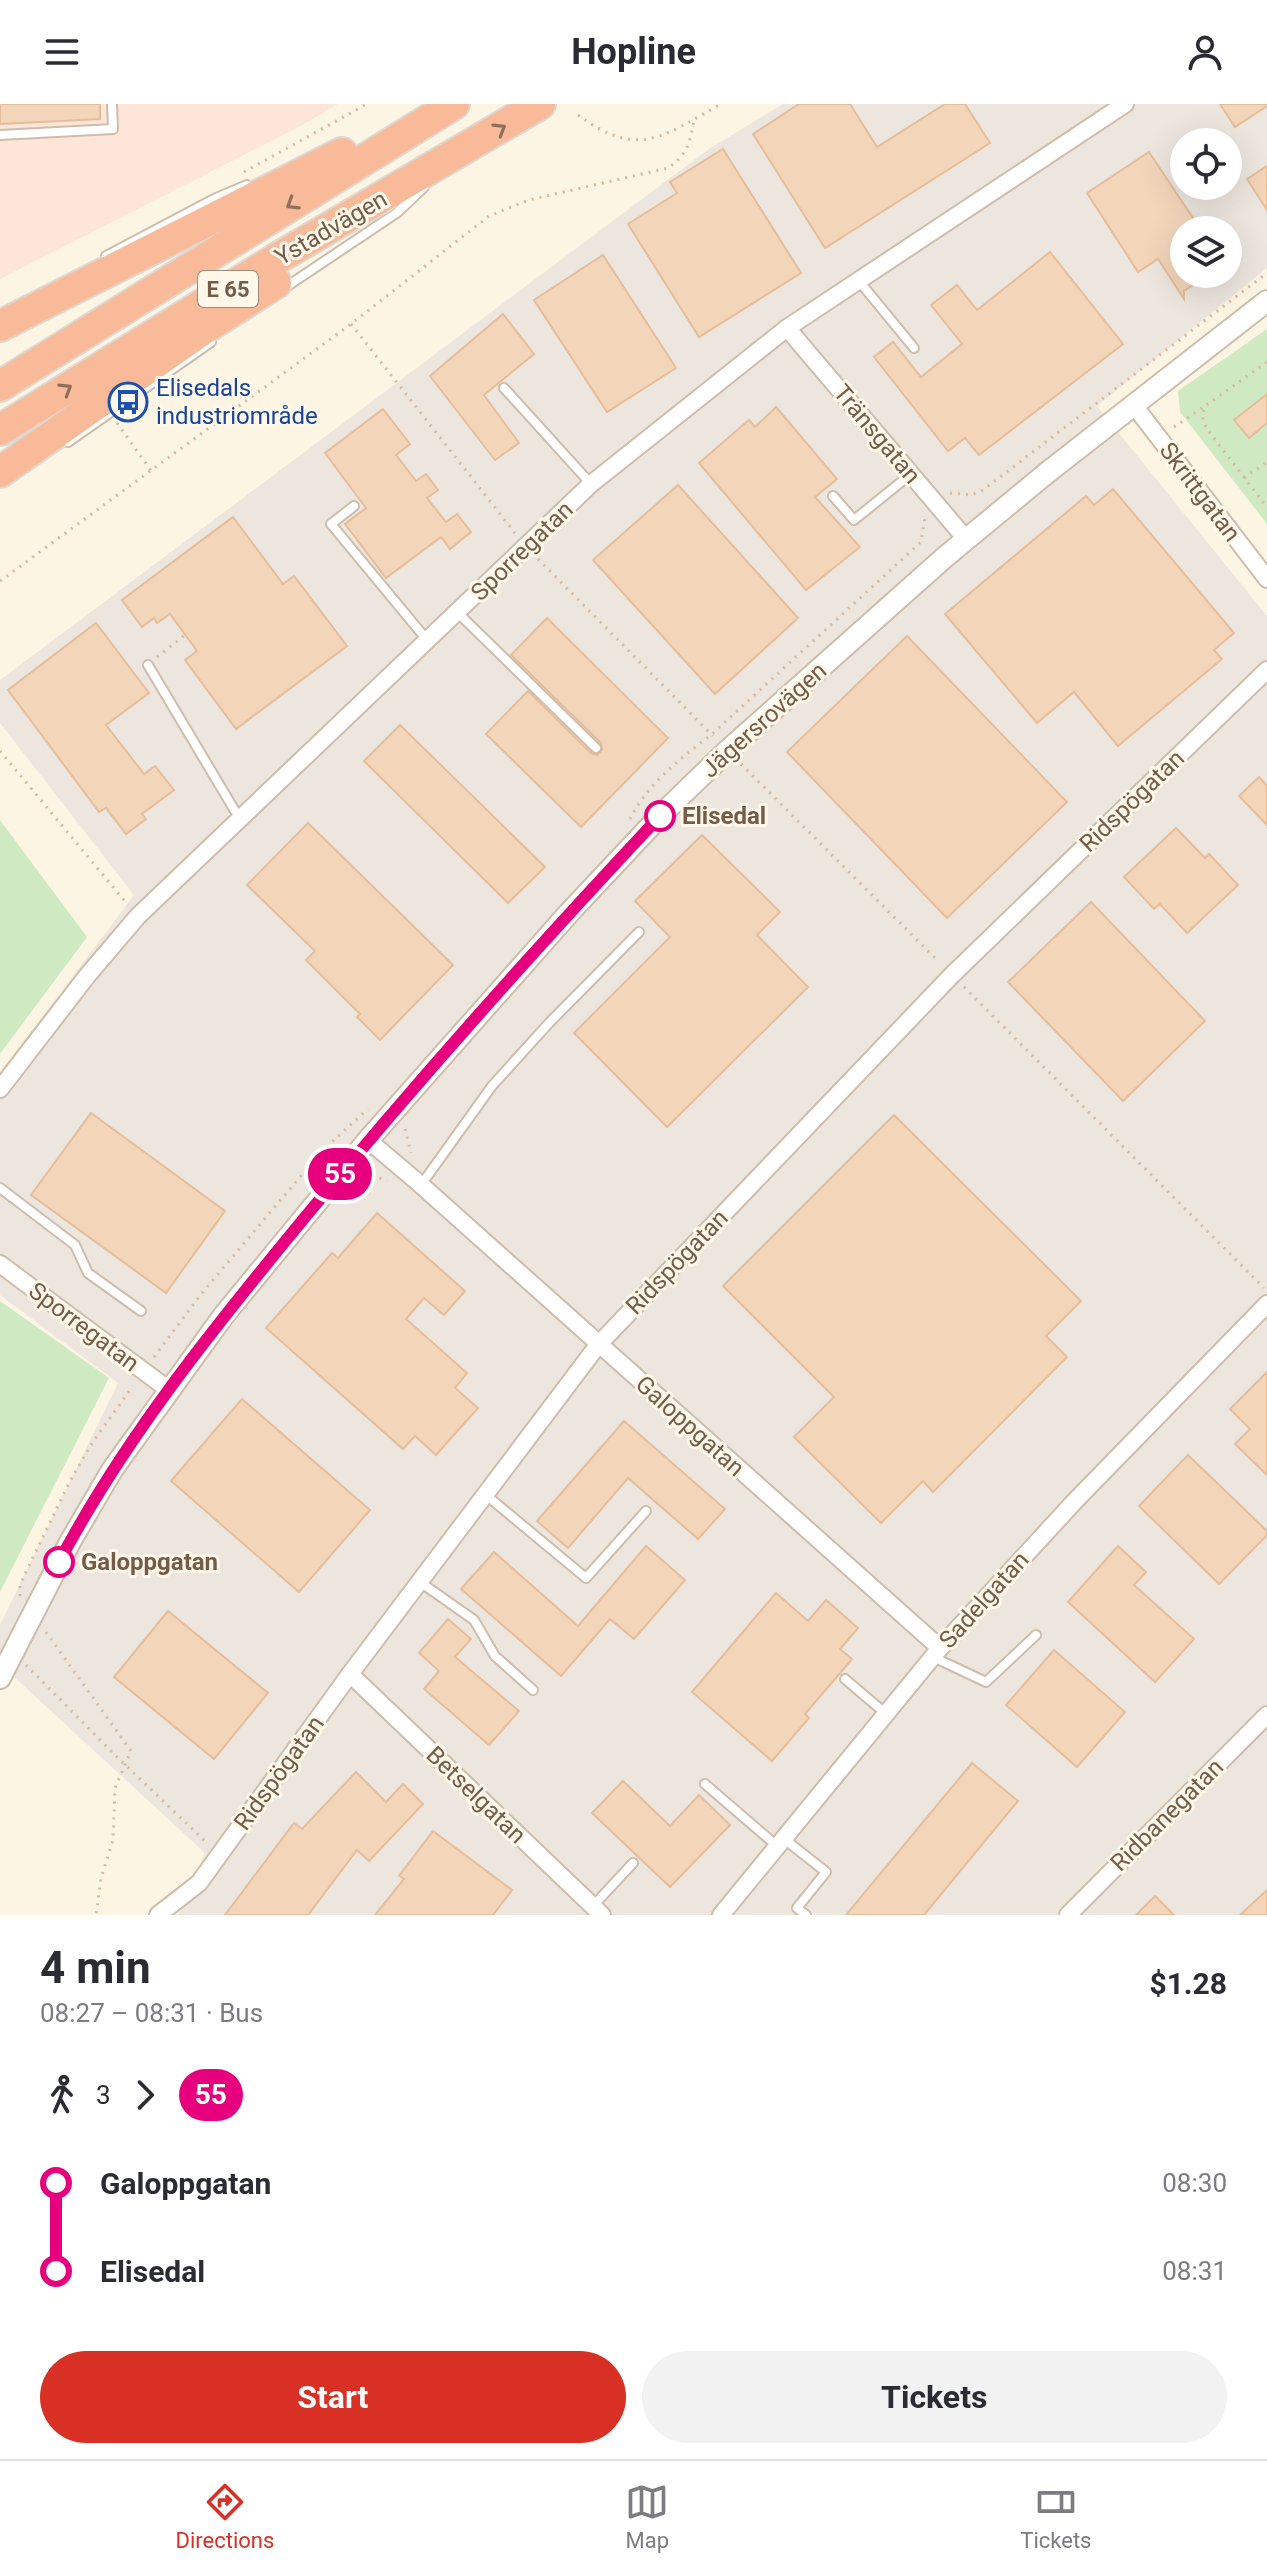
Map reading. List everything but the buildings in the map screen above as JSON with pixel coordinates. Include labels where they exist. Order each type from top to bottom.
[{"type":"highway","points":[[0,326],[326,155],[452,104]]},
{"type":"highway","name":"Ystadvägen","points":[[0,386],[452,104]]},
{"type":"highway","name":"Ystadvägen","points":[[0,430],[276,259],[540,104]]},
{"type":"highway","points":[[0,472],[204,329],[424,187],[460,153]]},
{"type":"street","name":"Sporregatan","points":[[0,1089],[87,976],[138,916],[591,484],[787,328],[1125,104]]},
{"type":"street","name":"Jägersrovägen","points":[[0,1678],[70,1542],[112,1470],[224,1315],[368,1140],[568,914],[660,816],[727,751],[966,539],[1267,301]]},
{"type":"street","name":"Tränsgatan","points":[[787,328],[966,539]]},
{"type":"street","name":"Skrittgatan","points":[[1133,404],[1267,579]]},
{"type":"street","name":"Ridspögatan","points":[[158,1915],[199,1883],[350,1674],[598,1345],[952,975],[1267,670]]},
{"type":"street","name":"Galoppgatan","points":[[368,1140],[936,1652]]},
{"type":"street","name":"Sporregatan","points":[[0,1264],[169,1390]]},
{"type":"street","name":"Sadelgatan","points":[[721,1915],[936,1652],[1074,1502],[1267,1301]]},
{"type":"street","name":"Betselgatan","points":[[350,1674],[598,1911]]},
{"type":"street","name":"Ridbanegatan","points":[[1068,1915],[1267,1715]]},
{"type":"lane","points":[[0,135],[113,129],[112,104]]},
{"type":"lane","points":[[100,260],[214,199],[256,181]]},
{"type":"lane","name":"Ystadvägen","points":[[256,307],[398,212],[424,187]]},
{"type":"lane","points":[[859,281],[914,348]]},
{"type":"lane","points":[[0,320],[63,282]]},
{"type":"lane","points":[[63,446],[219,336]]},
{"type":"lane","points":[[504,388],[591,484]]},
{"type":"lane","points":[[833,496],[854,520],[911,474]]},
{"type":"lane","points":[[354,506],[331,524],[428,640]]},
{"type":"lane","points":[[457,612],[596,748]]},
{"type":"lane","points":[[148,665],[235,811],[242,817]]},
{"type":"lane","points":[[421,1185],[492,1086],[639,932]]},
{"type":"lane","points":[[0,1188],[75,1245],[88,1273],[141,1311]]},
{"type":"lane","points":[[485,1494],[586,1578],[646,1511]]},
{"type":"lane","points":[[420,1581],[474,1620],[495,1656],[533,1690]]},
{"type":"lane","points":[[936,1652],[986,1682],[1036,1635]]},
{"type":"lane","points":[[845,1679],[885,1713]]},
{"type":"lane","points":[[705,1784],[780,1842],[826,1872],[797,1908],[806,1915]]},
{"type":"lane","points":[[598,1911],[633,1863]]},
{"type":"path","points":[[241,173],[367,104]]},
{"type":"path","points":[[578,115],[595,127],[630,141],[655,139],[721,104]]},
{"type":"path","points":[[0,581],[351,324],[489,216],[529,200],[668,168],[686,152],[691,142],[694,119]]},
{"type":"path","points":[[627,825],[643,795],[678,761],[711,735],[921,542],[925,515],[950,492],[971,495],[983,490],[1267,273]]},
{"type":"path","points":[[1267,362],[1202,409],[1206,428],[1267,507]]},
{"type":"path","points":[[115,420],[152,472]]},
{"type":"path","points":[[1244,478],[1267,462]]},
{"type":"path","points":[[148,665],[185,635]]},
{"type":"path","points":[[711,735],[952,975],[1267,1301]]},
{"type":"path","points":[[0,751],[138,916]]},
{"type":"path","points":[[358,1177],[372,1175],[387,1181]]},
{"type":"path","points":[[43,1628],[131,1751],[115,1788],[113,1840],[101,1878],[96,1915]]},
{"type":"path","points":[[23,1662],[220,1854]]},
{"type":"shaded area","points":[[0,104],[338,104],[297,128],[0,279]]},
{"type":"shaded area","points":[[783,104],[1267,104],[1267,268],[1097,406],[1267,616],[1267,1915],[178,1915],[205,1853],[0,1664],[0,1625],[118,1383],[0,1295],[0,1073],[134,895],[0,723],[0,680],[709,149]]},
{"type":"green space","points":[[1267,329],[1267,524],[1180,412],[1178,391]]},
{"type":"green space","points":[[0,820],[87,937],[0,1054]]},
{"type":"green space","points":[[0,1301],[109,1378],[0,1592]]},
{"type":"bus line","name":"55","points":[[59,1562],[112,1470],[224,1315],[368,1140],[568,914],[660,816]]},
{"type":"place","name":"Elisedals industriområde","points":[[128,402]]},
{"type":"place","name":"Elisedal","points":[[660,816]]},
{"type":"place","name":"Galoppgatan","points":[[59,1562]]}]
